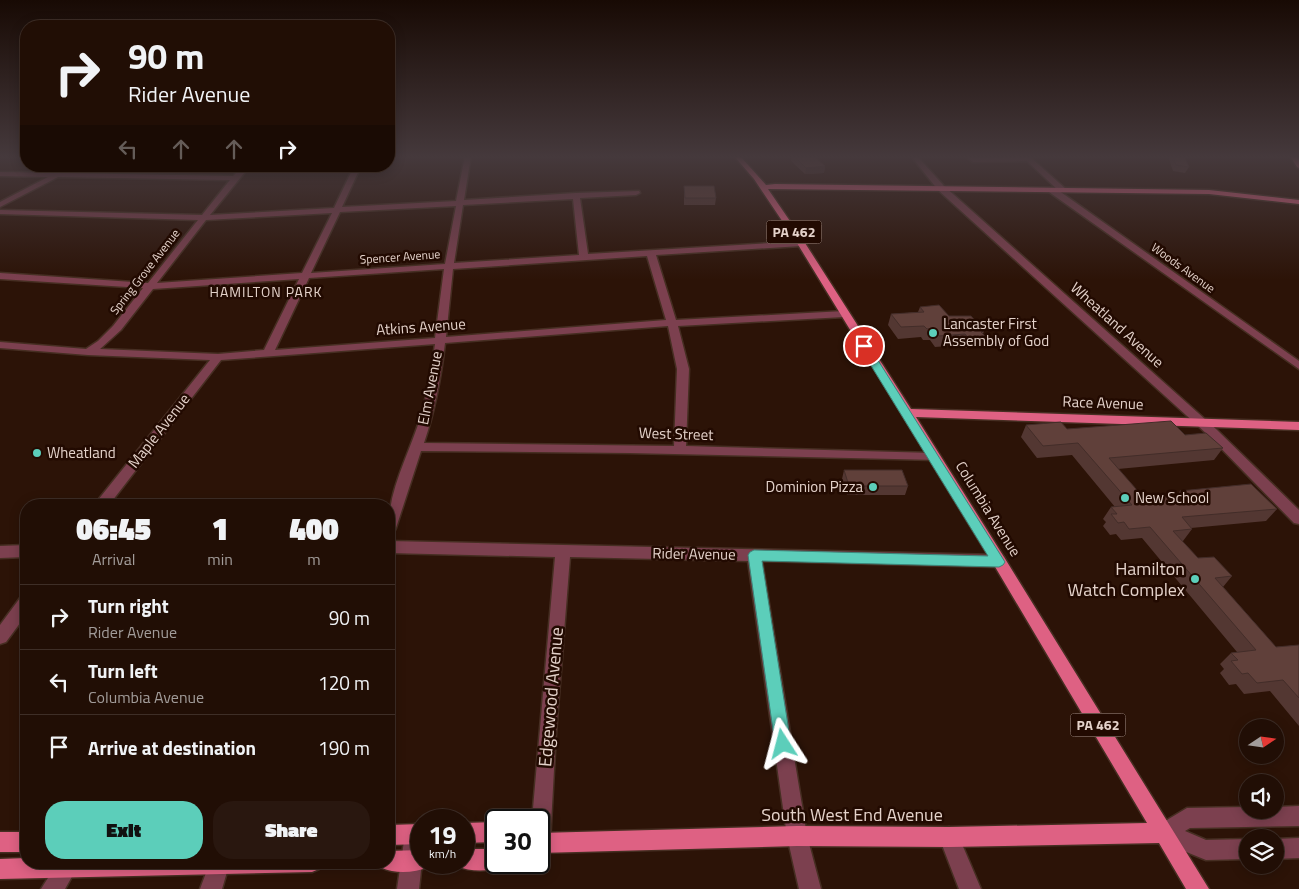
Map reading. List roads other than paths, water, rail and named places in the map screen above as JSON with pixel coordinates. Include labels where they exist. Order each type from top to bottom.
[{"type":"main road","name":"Columbia Avenue","points":[[770,197],[801,243],[999,562],[1198,889]]},
{"type":"main road","points":[[1258,197],[1299,202]]},
{"type":"main road","name":"Race Avenue","points":[[906,413],[1299,426]]},
{"type":"main road","points":[[395,835],[410,834]]},
{"type":"main road","name":"South West End Avenue","points":[[550,843],[797,836],[949,837],[1164,834]]},
{"type":"main road","points":[[0,842],[20,842]]},
{"type":"main road","points":[[395,861],[410,860]]},
{"type":"main road","points":[[0,869],[20,868]]},
{"type":"street","points":[[0,205],[14,197]]},
{"type":"street","name":"Spring Grove Avenue","points":[[88,352],[111,335],[152,286],[220,197]]},
{"type":"street","points":[[268,353],[344,197]]},
{"type":"street","name":"Elm Avenue","points":[[395,511],[417,447],[432,395],[460,197]]},
{"type":"street","points":[[0,212],[204,217],[534,197]]},
{"type":"street","points":[[576,197],[584,257]]},
{"type":"street","name":"Wheatland Avenue","points":[[951,197],[1201,423],[1299,519]]},
{"type":"street","name":"Woods Avenue","points":[[1063,197],[1299,366]]},
{"type":"street","name":"Spencer Avenue","points":[[0,276],[152,286],[801,243]]},
{"type":"street","points":[[651,253],[679,346],[683,369],[680,450]]},
{"type":"street","name":"Atkins Avenue","points":[[0,345],[88,352],[218,356],[672,323],[844,314]]},
{"type":"street","name":"Maple Avenue","points":[[106,499],[218,356]]},
{"type":"street","name":"West Street","points":[[417,447],[680,450],[934,457]]},
{"type":"street","name":"Rider Avenue","points":[[395,547],[999,562]]},
{"type":"street","name":"Edgewood Avenue","points":[[541,809],[563,550]]},
{"type":"street","points":[[0,552],[20,551]]},
{"type":"street","points":[[754,555],[797,836],[810,889]]},
{"type":"street","points":[[0,637],[20,611]]},
{"type":"street","points":[[1164,834],[1188,818],[1299,816]]},
{"type":"street","points":[[1164,834],[1206,850],[1239,849]]},
{"type":"street","points":[[949,837],[970,889]]},
{"type":"street","points":[[1284,849],[1299,848]]},
{"type":"street","points":[[52,889],[65,869]]},
{"type":"street","points":[[211,889],[218,869]]},
{"type":"street","points":[[408,889],[412,874]]},
{"type":"place","name":"Lancaster First Assembly of God","points":[[933,333]]},
{"type":"place","name":"Wheatland","points":[[37,453]]},
{"type":"place","name":"Dominion Pizza","points":[[873,487]]},
{"type":"place","name":"New School","points":[[1125,498]]},
{"type":"place","name":"Hamilton Watch Complex","points":[[1195,579]]},
{"type":"district","name":"HAMILTON PARK","points":[[266,292]]}]
